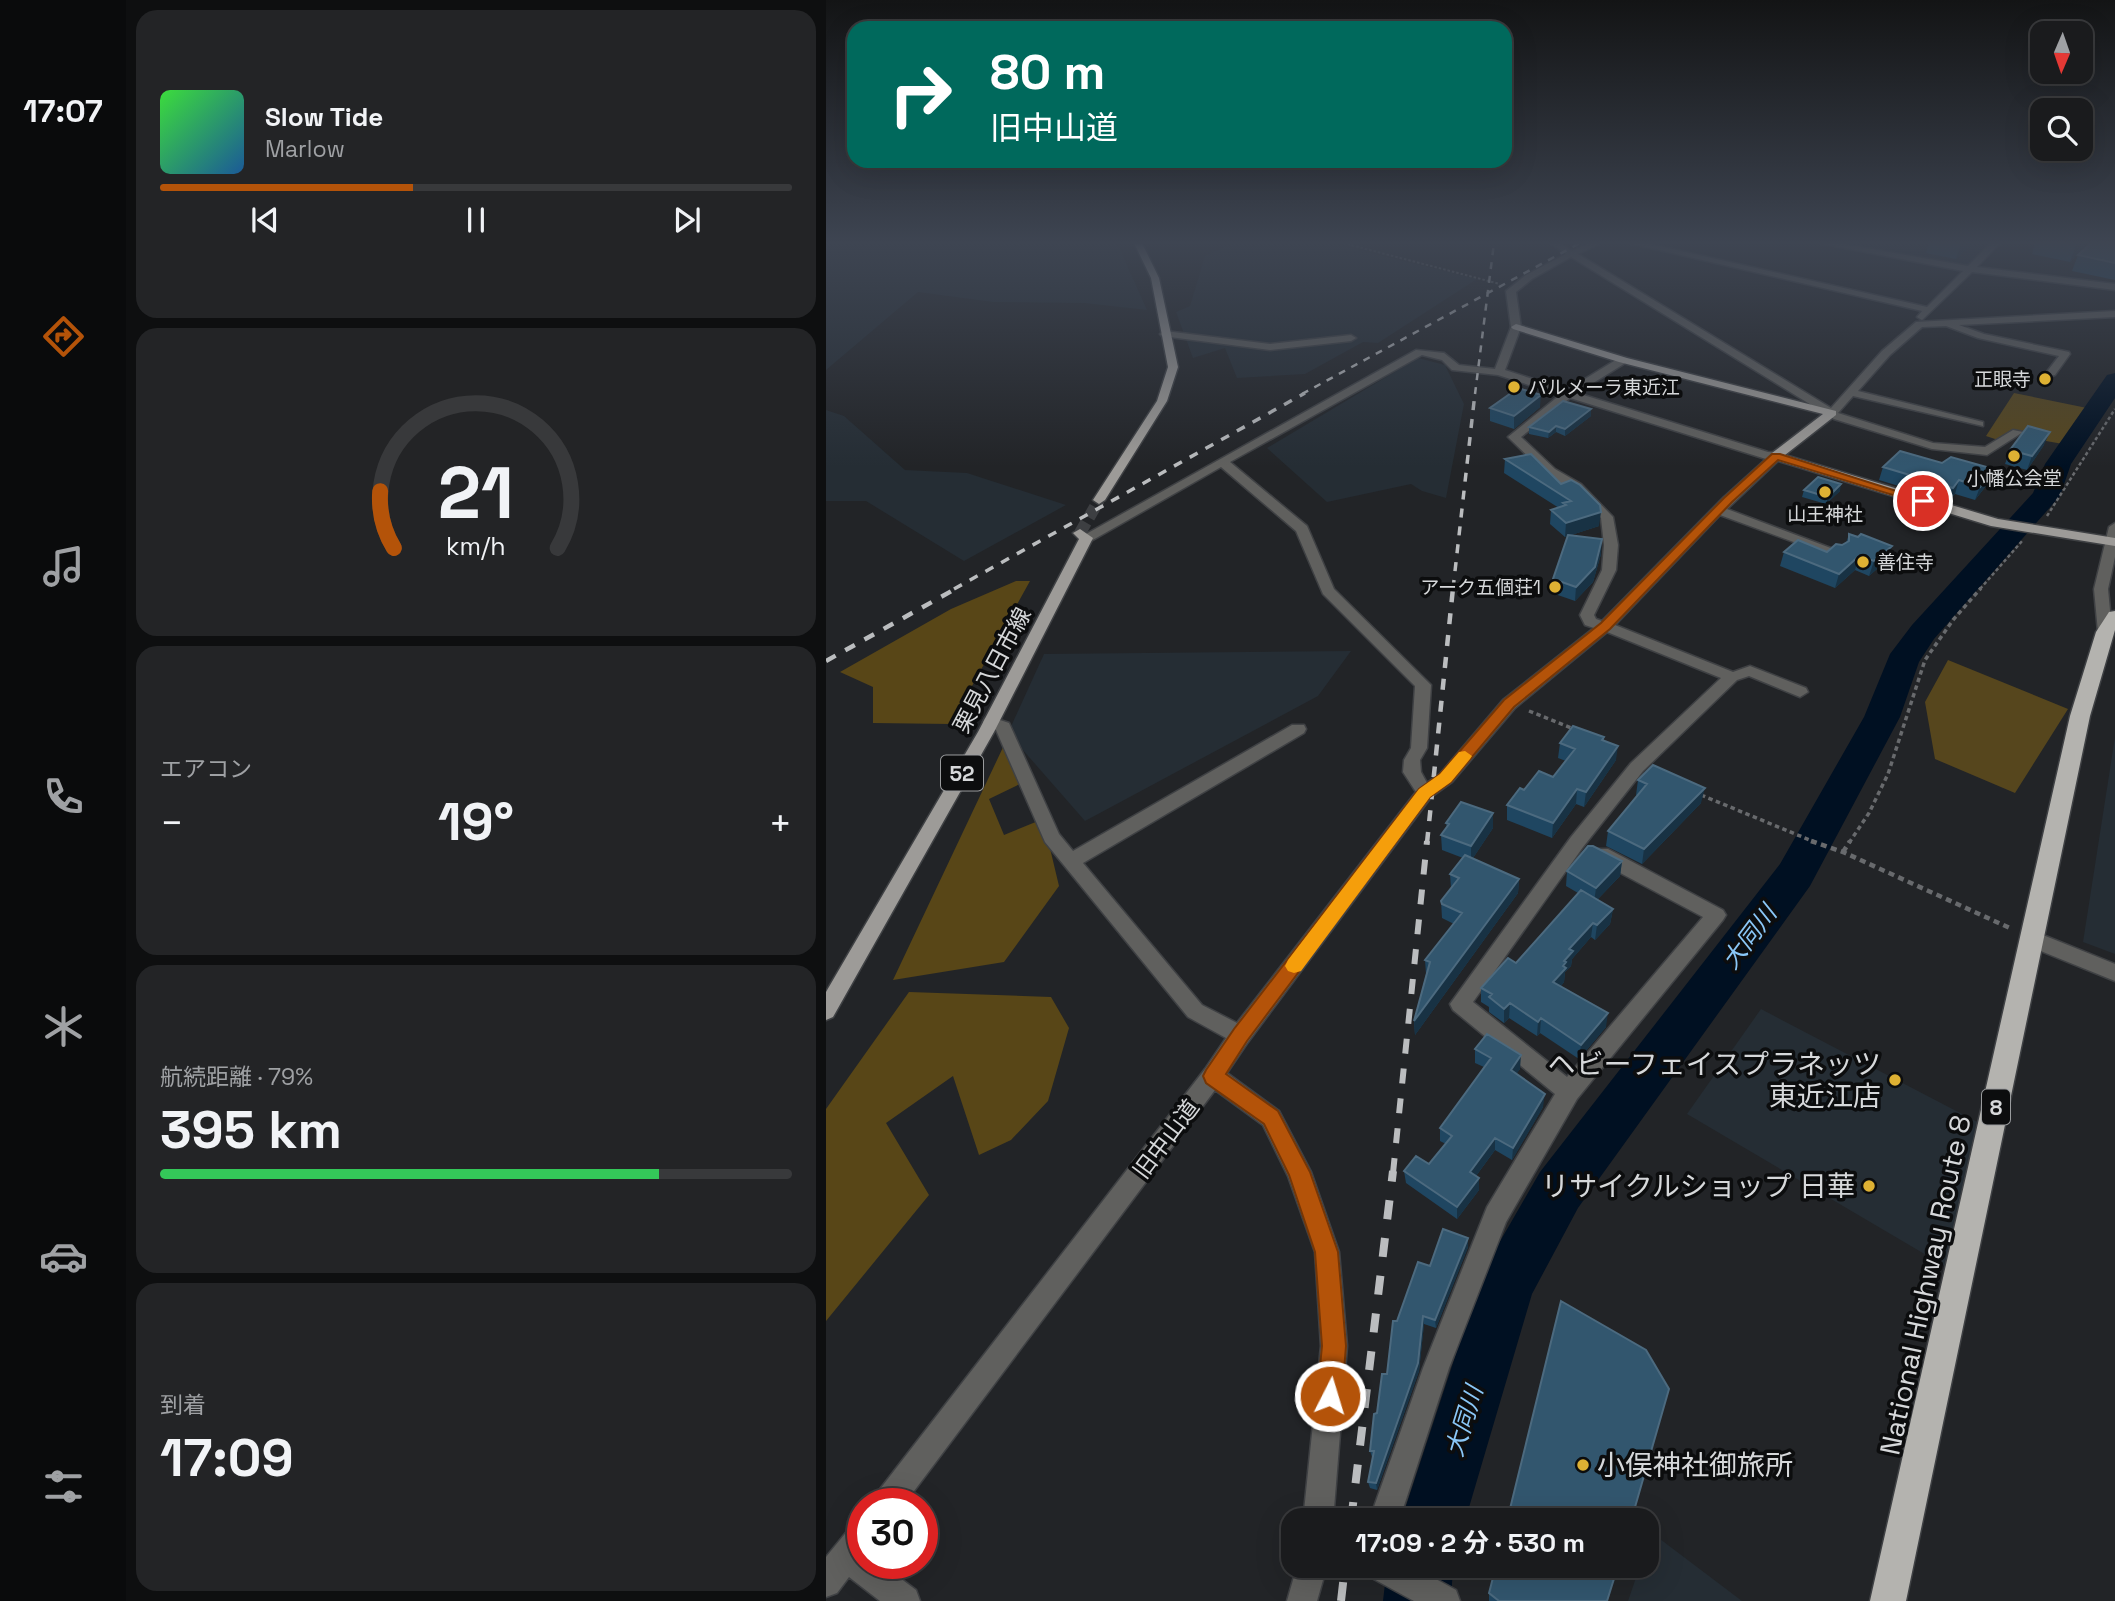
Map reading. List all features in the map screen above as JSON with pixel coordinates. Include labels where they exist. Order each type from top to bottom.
[{"type":"highway","name":"National Highway Route 8","points":[[1888,1601],[2080,716],[2110,624]]},
{"type":"main road","points":[[1099,500],[1162,401],[1172,367],[1162,318]]},
{"type":"main road","points":[[1516,327],[1623,360],[1832,413]]},
{"type":"main road","points":[[1776,456],[1832,413]]},
{"type":"main road","points":[[1776,456],[1996,523],[2114,537]]},
{"type":"main road","name":"栗見八日市線","points":[[826,1011],[991,722],[1083,535]]},
{"type":"street","points":[[1499,372],[1516,327],[1515,318]]},
{"type":"street","points":[[1672,318],[1819,408],[1832,413],[1932,446],[1987,451],[2017,432]]},
{"type":"street","points":[[1832,413],[1885,354],[1923,318]]},
{"type":"street","points":[[1919,324],[2036,318]]},
{"type":"street","points":[[1944,322],[1981,336],[2065,354],[2051,373]]},
{"type":"street","points":[[1165,334],[1270,347],[1350,338]]},
{"type":"street","points":[[1083,535],[1222,462],[1420,352],[1445,357],[1462,370],[1499,372],[1767,456],[1776,456]]},
{"type":"street","points":[[1623,360],[1567,394],[1514,437],[1551,472],[1577,486],[1607,517],[1611,545],[1609,570],[1587,614],[1590,622],[1732,677]]},
{"type":"street","points":[[1850,392],[1979,424]]},
{"type":"street","name":"旧中山道","points":[[898,1488],[1425,793],[1446,778],[1509,704],[1605,626],[1718,510],[1776,456]]},
{"type":"street","points":[[1222,462],[1302,530],[1328,590],[1423,685],[1419,748],[1412,761],[1412,772],[1425,793]]},
{"type":"street","points":[[1718,510],[1837,553]]},
{"type":"street","points":[[2110,624],[2101,589],[2114,537]]},
{"type":"street","points":[[1569,1092],[1460,1004],[1577,842],[1637,767],[1732,677],[1750,671],[1800,692]]},
{"type":"street","points":[[991,722],[1003,727],[1051,838],[1195,1011],[1240,1035]]},
{"type":"street","points":[[1071,861],[1298,729]]},
{"type":"street","points":[[1388,1508],[1436,1368],[1496,1215],[1569,1092],[1716,915],[1577,842]]},
{"type":"street","points":[[2033,939],[2115,973]]},
{"type":"street","points":[[1213,1076],[1271,1118],[1299,1172],[1327,1252],[1334,1346],[1319,1508]]},
{"type":"street","points":[[826,1582],[847,1555]]},
{"type":"street","points":[[1302,1601],[1309,1578]]},
{"type":"street","points":[[1403,1578],[1445,1601]]},
{"type":"street","points":[[885,1579],[905,1601]]},
{"type":"path","points":[[1840,850],[1869,813],[1888,774],[1924,660],[1953,620],[2028,534],[2033,529],[2042,527],[2115,409]]},
{"type":"path","points":[[1790,834],[1840,850],[2033,939]]},
{"type":"shaded area","points":[[826,318],[888,318],[826,370]]},
{"type":"shaded area","points":[[1178,318],[1417,318],[1378,343],[1363,342],[1305,374],[1237,378],[1225,348],[1193,358]]},
{"type":"shaded area","points":[[1418,358],[1445,365],[1464,404],[1446,498],[1422,491],[1411,484],[1327,502],[1267,448]]},
{"type":"shaded area","points":[[2014,393],[2087,408],[2063,444],[2024,437],[2014,431],[1998,440],[1986,436]]},
{"type":"shaded area","points":[[826,410],[844,416],[905,470],[967,473],[1066,505],[964,561],[866,501],[826,501]]},
{"type":"shaded area","points":[[1016,581],[1030,581],[951,724],[873,723],[873,687],[840,672],[951,609]]},
{"type":"shaded area","points":[[1351,651],[1318,696],[1085,821],[1008,733],[1044,654]]},
{"type":"shaded area","points":[[1948,660],[2068,709],[2015,793],[1935,759],[1925,702]]},
{"type":"shaded area","points":[[2115,737],[2115,954],[2083,942]]},
{"type":"shaded area","points":[[1006,741],[1026,781],[989,799],[1004,835],[1043,819],[1059,886],[1004,962],[893,980]]},
{"type":"shaded area","points":[[909,992],[1051,997],[1069,1028],[1048,1101],[1011,1140],[979,1155],[953,1076],[886,1123],[929,1195],[826,1321],[826,1109]]},
{"type":"shaded area","points":[[1761,1009],[1985,1126],[1950,1269],[1687,1114]]},
{"type":"shaded area","points":[[1659,1538],[1742,1601],[1628,1601],[1636,1578],[1659,1578]]},
{"type":"building","points":[[1518,388],[1541,395],[1514,416],[1490,408]]},
{"type":"building","points":[[1563,401],[1591,409],[1565,429],[1556,426],[1549,432],[1529,427]]},
{"type":"building","points":[[2028,426],[2050,432],[2032,456],[2010,450]]},
{"type":"building","points":[[1900,451],[1942,463],[1951,457],[1994,469],[1980,487],[1959,480],[1953,488],[1883,467]]},
{"type":"building","points":[[1531,454],[1561,484],[1571,480],[1580,485],[1600,505],[1601,512],[1566,523],[1551,510],[1571,501],[1505,459]]},
{"type":"building","points":[[1818,477],[1841,484],[1828,497],[1804,490]]},
{"type":"building","points":[[1849,534],[1858,537],[1861,534],[1892,546],[1874,561],[1859,556],[1839,574],[1784,552],[1798,540],[1827,552],[1836,544],[1842,545],[1849,541]]},
{"type":"building","points":[[1568,535],[1602,539],[1595,567],[1576,587],[1553,579]]},
{"type":"building","points":[[1573,726],[1604,737],[1602,740],[1618,746],[1586,792],[1577,789],[1553,823],[1507,805],[1520,788],[1524,790],[1539,771],[1553,777],[1575,749],[1560,743]]},
{"type":"building","points":[[1653,765],[1705,788],[1644,849],[1608,831],[1647,784],[1638,780]]},
{"type":"building","points":[[1461,802],[1493,813],[1471,846],[1441,835]]},
{"type":"building","points":[[1588,846],[1622,861],[1596,888],[1567,871]]},
{"type":"building","points":[[1465,855],[1519,879],[1414,1021],[1430,962],[1425,960],[1462,913],[1442,904],[1441,901],[1459,878],[1450,874]]},
{"type":"building","points":[[1581,890],[1613,909],[1597,925],[1593,923],[1569,949],[1573,951],[1564,961],[1566,962],[1563,966],[1566,968],[1553,982],[1608,1013],[1581,1045],[1541,1018],[1538,1022],[1510,1003],[1504,1009],[1489,997],[1492,994],[1481,988],[1508,958],[1516,963]]},
{"type":"building","points":[[1487,1034],[1521,1055],[1511,1070],[1545,1094],[1513,1148],[1495,1138],[1470,1172],[1479,1178],[1457,1207],[1404,1171],[1416,1156],[1429,1164],[1452,1136],[1440,1128],[1491,1058],[1475,1049]]},
{"type":"building","points":[[1443,1229],[1468,1238],[1435,1320],[1423,1316],[1418,1363],[1376,1483],[1368,1482],[1374,1451],[1370,1451],[1374,1414],[1377,1413],[1382,1374],[1387,1374],[1393,1321],[1397,1321],[1418,1262],[1430,1266]]},
{"type":"building","name":"小俣神社御旅所","points":[[1561,1301],[1646,1350],[1669,1389],[1635,1508],[1510,1508]]},
{"type":"building","points":[[1493,1578],[1614,1578],[1607,1601],[1499,1601],[1489,1593]]},
{"type":"waterway","name":"大同川","points":[[1437,1508],[1507,1284],[1559,1190],[1795,875],[1882,717],[1902,661],[1923,632],[2046,496],[2058,464],[2115,380]]},
{"type":"waterway","name":"大同川","points":[[1417,1601],[1419,1578]]},
{"type":"tunnel","points":[[1080,533],[1099,500]]},
{"type":"railway","points":[[1302,394],[1442,318]]},
{"type":"railway","points":[[1475,394],[1485,318]]},
{"type":"railway","points":[[954,589],[1305,393]]},
{"type":"railway","points":[[1453,589],[1475,393]]},
{"type":"railway","points":[[826,661],[957,588]]},
{"type":"railway","points":[[1427,843],[1453,588]]},
{"type":"railway","points":[[1393,1173],[1427,841]]},
{"type":"railway","points":[[1353,1508],[1393,1171]]},
{"type":"railway","points":[[1341,1601],[1344,1578]]},
{"type":"slow traffic","points":[[1294,966],[1425,793],[1446,778],[1465,756]]},
{"type":"place","name":"正眼寺","points":[[2045,379]]},
{"type":"place","name":"パルメーラ東近江","points":[[1514,387]]},
{"type":"place","name":"小幡公会堂","points":[[2014,456]]},
{"type":"place","name":"山王神社","points":[[1825,492]]},
{"type":"place","name":"善住寺","points":[[1863,562]]},
{"type":"place","name":"アーク五個荘1","points":[[1555,587]]},
{"type":"place","name":"ヘビーフェイスプラネッツ 東近江店","points":[[1895,1080]]},
{"type":"place","name":"リサイクルショップ 日華","points":[[1869,1186]]},
{"type":"place","name":"小俣神社御旅所","points":[[1583,1465]]},
{"type":"route","points":[[1330,1396],[1334,1346],[1327,1252],[1299,1172],[1271,1118],[1213,1076],[1240,1035],[1425,793],[1446,778],[1509,704],[1605,626],[1728,500],[1776,456],[1923,501]]}]
